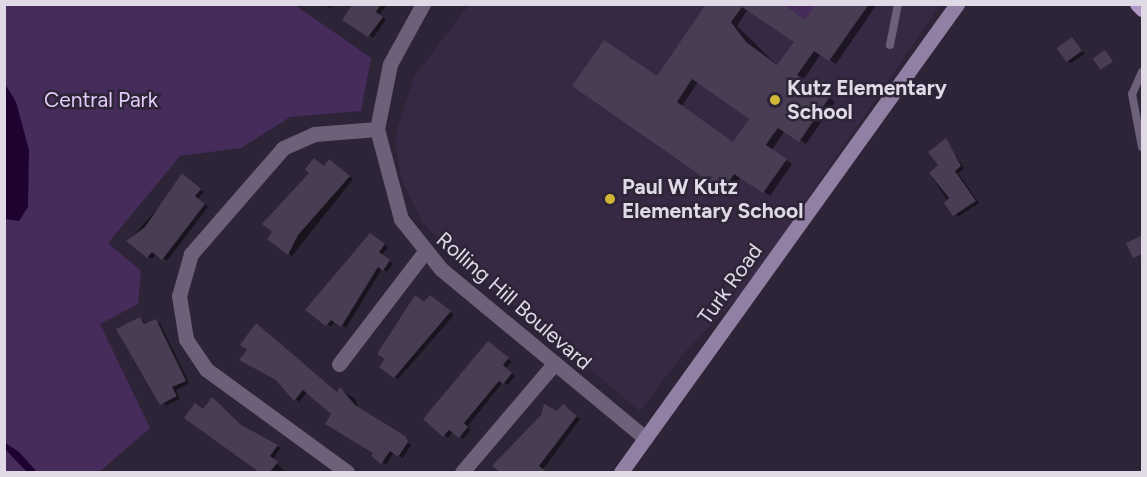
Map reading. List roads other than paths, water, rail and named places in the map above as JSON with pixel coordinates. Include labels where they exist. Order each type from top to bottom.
[{"type":"main road","points":[[1137,4],[1143,9]]},
{"type":"street","name":"Rolling Hill Boulevard","points":[[423,4],[390,64],[377,129],[393,200],[424,253],[645,438]]},
{"type":"street","name":"Turk Road","points":[[621,472],[957,4]]},
{"type":"street","points":[[347,472],[206,369],[186,339],[179,296],[191,254],[283,147],[314,134],[377,129]]},
{"type":"street","points":[[339,364],[424,253]]},
{"type":"street","points":[[462,472],[554,364]]},
{"type":"lane","points":[[890,45],[898,4]]},
{"type":"lane","points":[[1143,72],[1132,94],[1143,147]]},
{"type":"place","name":"Kutz Elementary School","points":[[775,100]]},
{"type":"place","name":"Paul W Kutz Elementary School","points":[[610,199]]},
{"type":"park label","name":"Central Park","points":[[101,100]]}]
